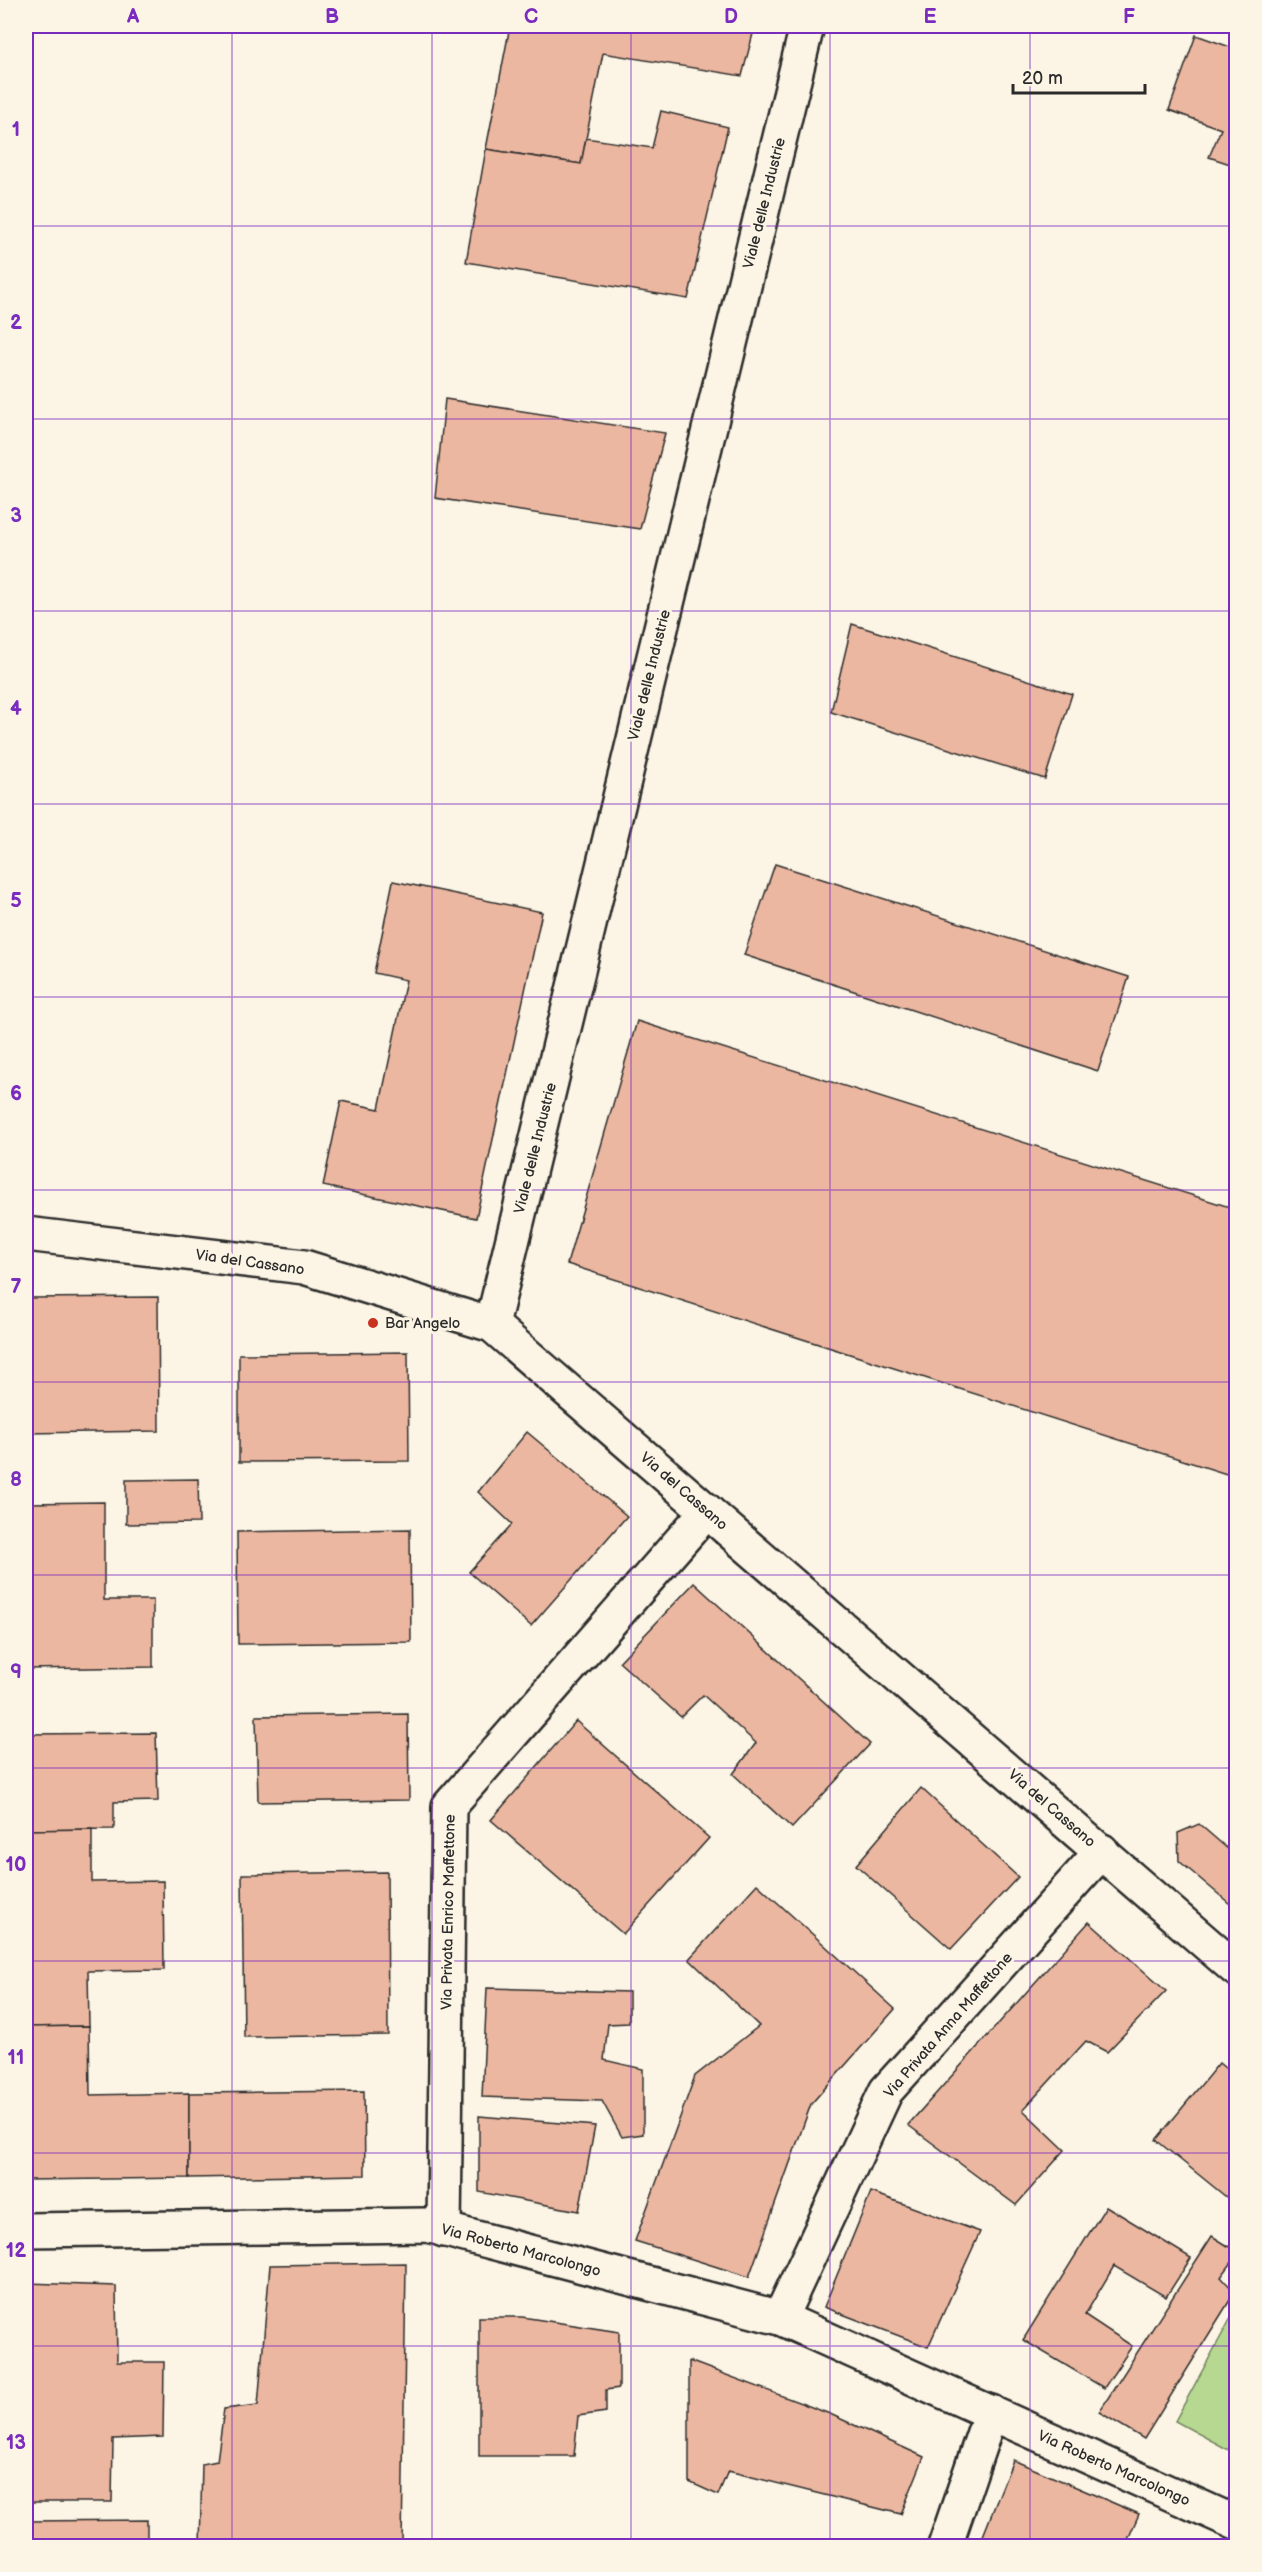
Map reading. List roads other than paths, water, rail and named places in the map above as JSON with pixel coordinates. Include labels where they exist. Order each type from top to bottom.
[{"type":"street","name":"Viale delle Industrie","points":[[492,1325],[807,26]]},
{"type":"street","name":"Via del Cassano","points":[[26,1234],[304,1267],[492,1325],[1236,1969]]},
{"type":"street","name":"Via Privata Enrico Maffettone","points":[[444,2230],[449,1806],[707,1511]]},
{"type":"street","name":"Via Privata Anna Maffettone","points":[[780,2318],[886,2091],[1102,1851]]},
{"type":"street","name":"Via Roberto Marcolongo","points":[[26,2230],[427,2225],[780,2318],[1236,2523]]},
{"type":"street","points":[[945,2547],[992,2412]]},
{"type":"place","name":"Bar Angelo","points":[[373,1323]]}]
